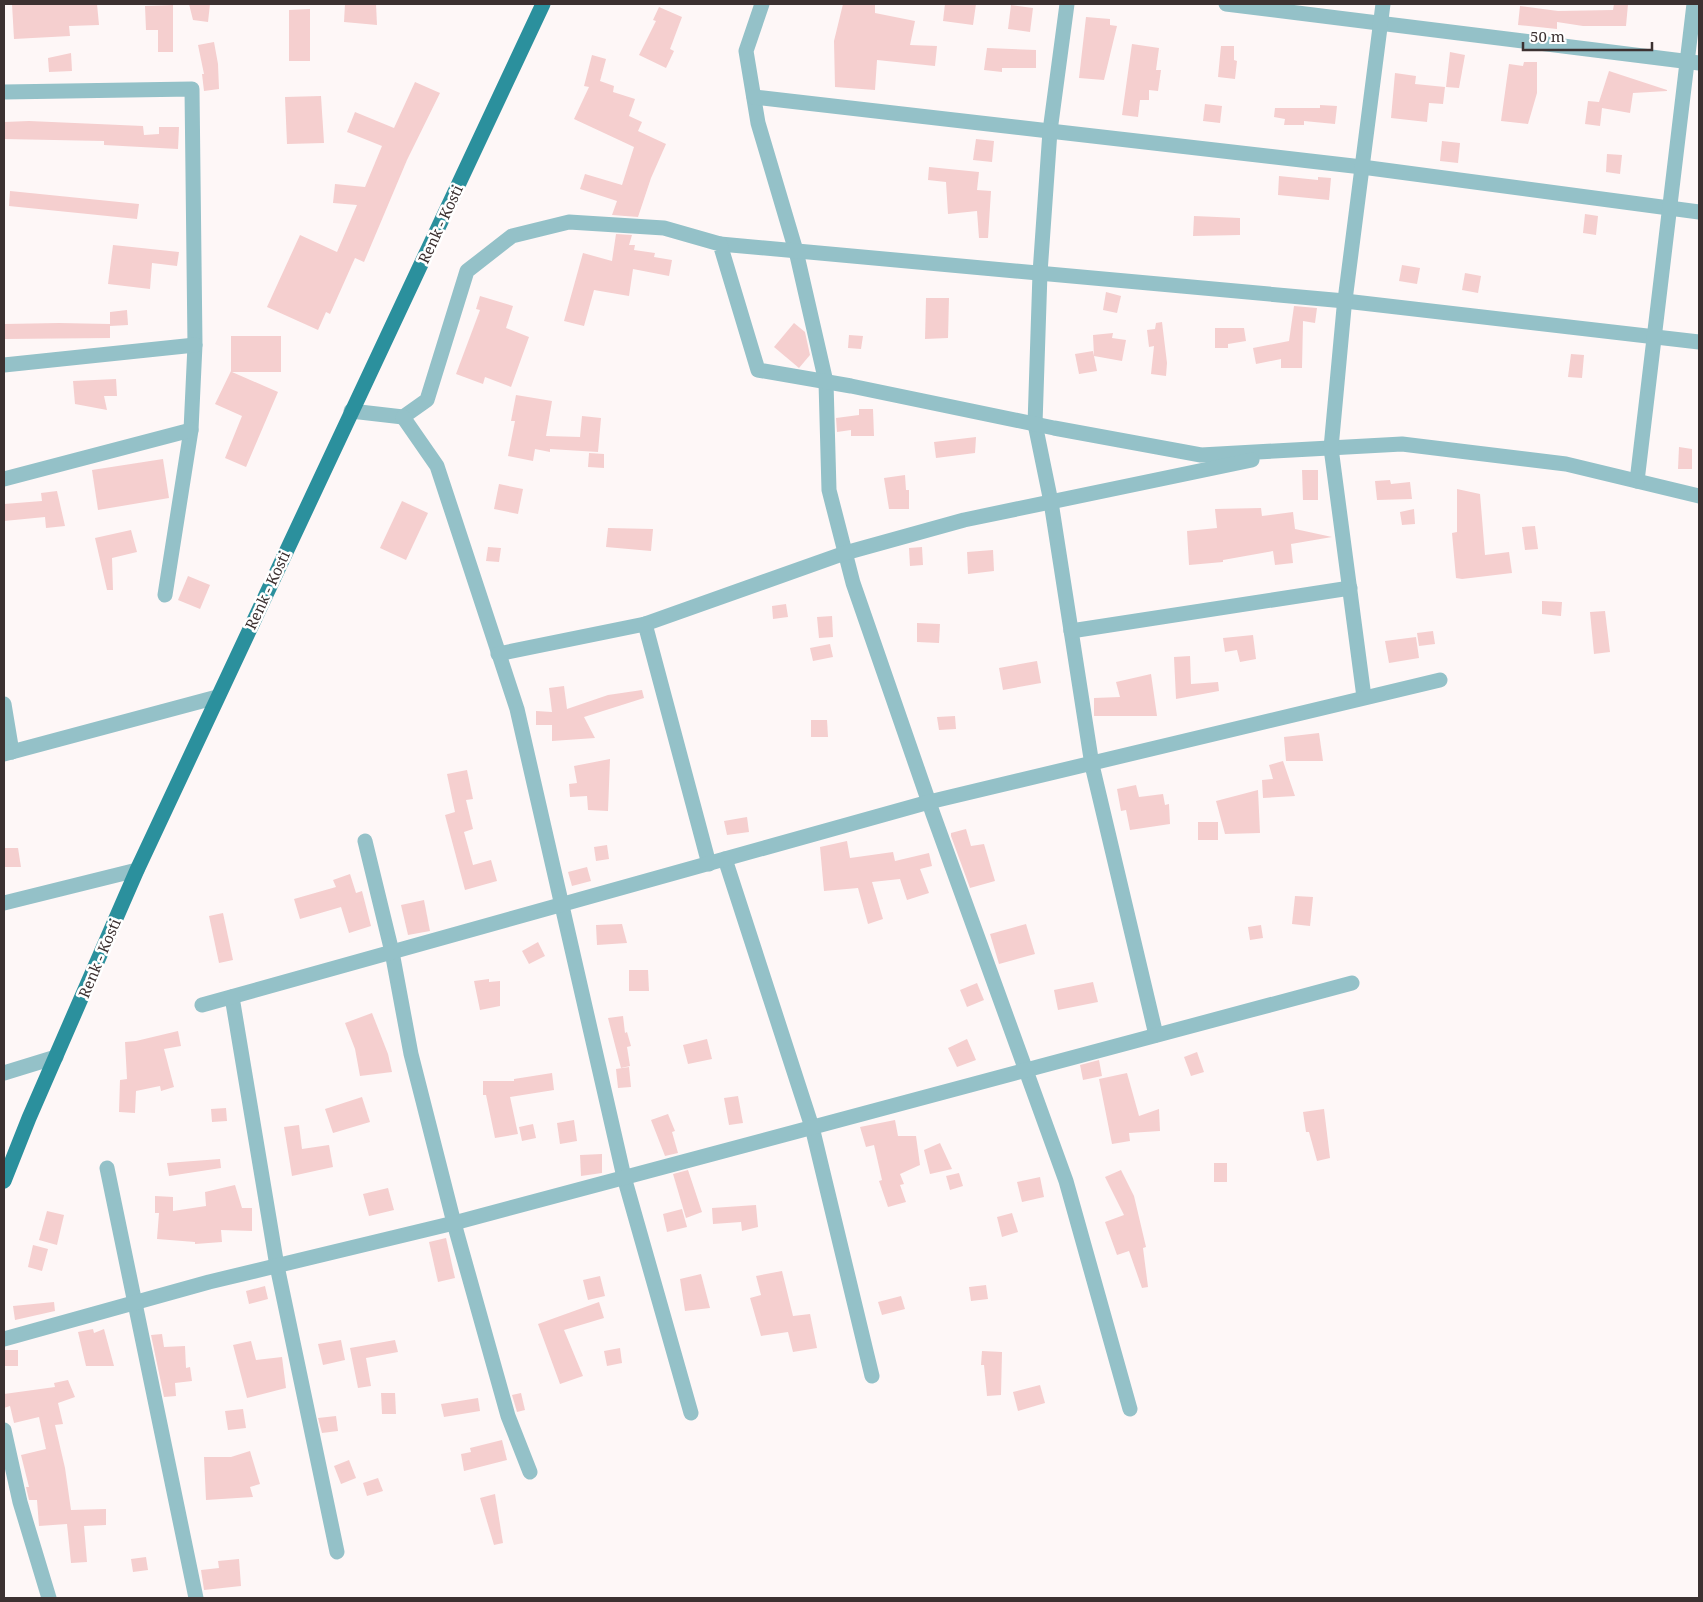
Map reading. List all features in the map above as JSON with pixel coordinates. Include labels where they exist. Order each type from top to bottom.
[{"type":"main road","name":"Renk - Kosti","points":[[4,1181],[137,870],[543,4]]},
{"type":"street","points":[[762,4],[746,51],[758,123],[796,251],[826,382],[829,490],[845,553],[853,583],[929,802],[1066,1181],[1130,1409]]},
{"type":"street","points":[[1068,4],[1050,131],[1040,273],[1035,424],[1051,502],[1092,765],[1156,1035]]},
{"type":"street","points":[[1226,4],[1693,63]]},
{"type":"street","points":[[1364,697],[1331,448],[1345,301],[1383,4]]},
{"type":"street","points":[[1637,481],[1670,208],[1693,63],[1694,4]]},
{"type":"street","points":[[4,92],[192,89],[195,344],[191,430],[165,595]]},
{"type":"street","points":[[754,97],[1362,167],[1699,212]]},
{"type":"street","points":[[351,411],[403,416],[427,400],[467,271],[512,236],[569,222],[664,228],[720,244],[1345,301],[1699,342]]},
{"type":"street","points":[[720,244],[758,370],[1201,455],[1402,444],[1566,464],[1699,496]]},
{"type":"street","points":[[4,365],[195,344]]},
{"type":"street","points":[[403,416],[437,466],[517,709],[624,1177],[691,1413]]},
{"type":"street","points":[[4,479],[191,430]]},
{"type":"street","points":[[498,654],[645,624],[845,553],[964,520],[1300,450]]},
{"type":"street","points":[[1071,631],[1350,588]]},
{"type":"street","points":[[645,624],[709,864]]},
{"type":"street","points":[[202,1005],[929,802],[1092,765],[1364,697],[1440,680]]},
{"type":"street","points":[[4,704],[8,753],[217,697]]},
{"type":"street","points":[[365,841],[392,952],[411,1054],[454,1223],[508,1416],[530,1472]]},
{"type":"street","points":[[725,859],[812,1127],[872,1376]]},
{"type":"street","points":[[4,903],[137,870]]},
{"type":"street","points":[[4,1339],[136,1302],[454,1223],[1352,983]]},
{"type":"street","points":[[232,997],[276,1266],[337,1552]]},
{"type":"street","points":[[4,1074],[56,1057]]},
{"type":"street","points":[[107,1168],[196,1598]]},
{"type":"street","points":[[4,1430],[20,1502],[48,1598]]},
{"type":"building","points":[[12,4],[97,4],[99,25],[69,26],[70,36],[14,39]]},
{"type":"building","points":[[189,4],[210,4],[208,22],[193,20]]},
{"type":"building","points":[[345,4],[376,4],[377,25],[344,22]]},
{"type":"building","points":[[843,4],[875,4],[875,13],[915,21],[910,45],[937,46],[935,66],[877,60],[875,90],[835,87],[834,41]]},
{"type":"building","points":[[945,4],[976,4],[973,25],[943,21]]},
{"type":"building","points":[[1614,4],[1628,4],[1626,26],[1583,26],[1557,22],[1557,29],[1518,25],[1520,6],[1558,11],[1613,10]]},
{"type":"building","points":[[173,5],[173,52],[158,52],[158,30],[146,30],[145,6]]},
{"type":"building","points":[[1011,5],[1033,8],[1030,32],[1008,29]]},
{"type":"building","points":[[659,7],[682,17],[670,49],[674,51],[666,68],[639,55],[656,21],[653,20]]},
{"type":"building","points":[[310,9],[310,61],[289,61],[289,10]]},
{"type":"building","points":[[1086,17],[1110,19],[1110,25],[1117,26],[1104,80],[1079,78]]},
{"type":"building","points":[[214,42],[218,64],[219,89],[204,91],[202,74],[204,74],[198,45]]},
{"type":"building","points":[[1132,44],[1159,48],[1156,70],[1161,70],[1158,91],[1149,90],[1149,100],[1140,100],[1138,117],[1122,115]]},
{"type":"building","points":[[1221,46],[1234,46],[1234,60],[1237,61],[1235,79],[1218,77]]},
{"type":"building","points":[[987,48],[1036,50],[1036,68],[1002,68],[1002,72],[984,70]]},
{"type":"building","points":[[1450,52],[1465,55],[1459,88],[1446,87]]},
{"type":"building","points":[[71,53],[72,71],[49,72],[48,58]]},
{"type":"building","points":[[592,55],[606,59],[600,81],[614,86],[613,92],[635,99],[629,116],[642,122],[638,131],[666,144],[651,178],[638,217],[612,215],[617,201],[580,189],[585,174],[622,185],[634,147],[574,119],[589,87],[584,86]]},
{"type":"building","points":[[1524,62],[1537,62],[1537,93],[1528,124],[1501,121],[1509,64],[1523,66]]},
{"type":"building","points":[[1609,71],[1667,91],[1633,93],[1630,113],[1602,108],[1600,126],[1585,124],[1588,101],[1599,102]]},
{"type":"building","points":[[1395,73],[1416,76],[1415,84],[1445,87],[1443,104],[1429,103],[1427,122],[1391,118]]},
{"type":"building","points":[[415,82],[440,93],[407,160],[364,262],[355,258],[330,314],[326,312],[318,330],[267,307],[300,235],[337,252],[357,205],[333,203],[335,184],[365,187],[382,146],[347,132],[355,112],[394,128]]},
{"type":"building","points":[[321,96],[324,143],[287,144],[285,97]]},
{"type":"building","points":[[1205,104],[1222,106],[1220,123],[1203,121]]},
{"type":"building","points":[[1320,105],[1337,106],[1335,124],[1304,121],[1304,125],[1284,125],[1285,119],[1274,117],[1275,108],[1320,108]]},
{"type":"building","points":[[29,121],[143,126],[144,135],[159,134],[159,127],[179,127],[178,149],[104,145],[104,141],[4,139],[4,122]]},
{"type":"building","points":[[976,139],[994,141],[992,162],[973,160]]},
{"type":"building","points":[[1442,141],[1460,143],[1458,163],[1440,161]]},
{"type":"building","points":[[1607,154],[1622,155],[1620,174],[1606,172]]},
{"type":"building","points":[[929,167],[979,172],[977,190],[991,191],[988,238],[979,238],[977,211],[948,214],[946,182],[928,180]]},
{"type":"building","points":[[1279,176],[1318,180],[1318,177],[1331,178],[1329,200],[1278,195]]},
{"type":"building","points":[[10,191],[139,204],[137,219],[9,206]]},
{"type":"building","points":[[1585,214],[1598,216],[1596,235],[1583,233]]},
{"type":"building","points":[[1194,216],[1240,218],[1240,235],[1193,236]]},
{"type":"building","points":[[616,234],[632,235],[629,245],[635,245],[634,250],[655,253],[654,257],[672,260],[669,276],[633,269],[629,296],[594,290],[584,326],[564,321],[583,253],[612,261]]},
{"type":"building","points":[[113,245],[179,252],[177,266],[152,263],[150,289],[108,284]]},
{"type":"building","points":[[1402,265],[1420,268],[1417,284],[1399,281]]},
{"type":"building","points":[[1465,273],[1481,276],[1478,293],[1462,290]]},
{"type":"building","points":[[1106,292],[1121,296],[1117,313],[1103,310]]},
{"type":"building","points":[[480,296],[513,306],[506,328],[529,337],[511,387],[485,377],[483,384],[456,374],[480,310],[476,309]]},
{"type":"building","points":[[926,298],[949,298],[948,338],[925,339]]},
{"type":"building","points":[[1294,306],[1317,308],[1315,323],[1303,321],[1302,368],[1281,368],[1281,359],[1256,364],[1253,348],[1289,341]]},
{"type":"building","points":[[127,310],[128,325],[110,326],[110,312]]},
{"type":"building","points":[[1162,322],[1167,363],[1166,376],[1151,374],[1154,346],[1149,347],[1147,330],[1155,329],[1156,323]]},
{"type":"building","points":[[794,323],[805,332],[810,355],[799,368],[774,347]]},
{"type":"building","points":[[4,324],[110,324],[110,338],[4,339]]},
{"type":"building","points":[[1215,328],[1244,328],[1246,341],[1228,344],[1228,348],[1215,348]]},
{"type":"building","points":[[1113,333],[1112,338],[1126,340],[1122,361],[1094,356],[1093,335]]},
{"type":"building","points":[[849,335],[863,336],[861,349],[848,348]]},
{"type":"building","points":[[231,336],[281,336],[281,372],[232,372],[278,392],[246,467],[225,458],[242,416],[215,404],[231,371]]},
{"type":"building","points":[[1093,351],[1097,371],[1079,374],[1075,354]]},
{"type":"building","points":[[1571,354],[1584,355],[1582,378],[1568,377]]},
{"type":"building","points":[[116,379],[117,396],[104,396],[107,410],[75,404],[73,381]]},
{"type":"building","points":[[516,395],[552,401],[546,436],[580,437],[582,416],[601,418],[598,452],[550,449],[550,452],[535,449],[533,461],[508,456],[515,421],[511,421]]},
{"type":"building","points":[[859,409],[873,409],[874,436],[851,436],[851,430],[837,432],[836,418],[859,415]]},
{"type":"building","points":[[976,437],[975,453],[936,458],[934,442]]},
{"type":"building","points":[[1679,447],[1692,449],[1692,469],[1678,469]]},
{"type":"building","points":[[589,453],[604,454],[604,468],[588,467]]},
{"type":"building","points":[[163,459],[169,498],[98,510],[92,470]]},
{"type":"building","points":[[1302,470],[1318,470],[1318,500],[1303,500]]},
{"type":"building","points":[[905,475],[906,490],[909,490],[909,509],[889,509],[884,478]]},
{"type":"building","points":[[1390,480],[1391,484],[1410,482],[1412,499],[1377,500],[1375,481]]},
{"type":"building","points":[[499,484],[523,489],[518,514],[494,509]]},
{"type":"building","points":[[1457,489],[1480,494],[1485,555],[1509,552],[1512,573],[1462,579],[1456,578],[1452,533],[1457,532]]},
{"type":"building","points":[[57,491],[65,526],[46,528],[45,517],[4,521],[4,504],[42,501],[41,493]]},
{"type":"building","points":[[402,501],[428,513],[406,560],[380,548]]},
{"type":"building","points":[[1261,508],[1262,516],[1293,512],[1295,529],[1332,537],[1291,544],[1293,563],[1275,565],[1273,551],[1223,560],[1223,562],[1189,565],[1187,531],[1217,528],[1215,509]]},
{"type":"building","points":[[1414,509],[1415,524],[1402,525],[1400,512]]},
{"type":"building","points":[[1535,526],[1538,549],[1525,550],[1522,527]]},
{"type":"building","points":[[608,528],[653,529],[651,551],[606,547]]},
{"type":"building","points":[[131,530],[137,552],[112,558],[113,590],[107,590],[95,538]]},
{"type":"building","points":[[488,547],[501,548],[499,562],[486,561]]},
{"type":"building","points":[[922,547],[923,565],[910,566],[909,548]]},
{"type":"building","points":[[993,550],[994,571],[968,574],[967,552]]},
{"type":"building","points":[[188,576],[210,585],[200,609],[178,600]]},
{"type":"building","points":[[1542,601],[1562,602],[1561,616],[1542,614]]},
{"type":"building","points":[[786,604],[788,617],[773,619],[772,606]]},
{"type":"building","points":[[1605,611],[1610,652],[1594,654],[1590,612]]},
{"type":"building","points":[[832,616],[833,637],[819,638],[817,617]]},
{"type":"building","points":[[917,623],[940,624],[939,643],[917,642]]},
{"type":"building","points":[[1433,631],[1435,644],[1419,646],[1417,633]]},
{"type":"building","points":[[1253,635],[1256,659],[1240,662],[1237,650],[1225,652],[1223,638]]},
{"type":"building","points":[[1416,637],[1419,658],[1389,663],[1385,641]]},
{"type":"building","points":[[830,644],[833,657],[813,661],[810,648]]},
{"type":"building","points":[[1190,656],[1191,684],[1218,682],[1219,691],[1176,699],[1174,657]]},
{"type":"building","points":[[1037,661],[1041,683],[1003,690],[999,668]]},
{"type":"building","points":[[1151,674],[1157,716],[1094,716],[1094,698],[1120,697],[1116,682]]},
{"type":"building","points":[[564,686],[567,709],[608,695],[642,690],[644,698],[584,717],[595,738],[552,741],[552,725],[536,725],[536,711],[552,712],[549,688]]},
{"type":"building","points":[[955,716],[956,729],[939,730],[937,717]]},
{"type":"building","points":[[811,720],[827,720],[828,737],[811,737]]},
{"type":"building","points":[[1319,733],[1323,761],[1286,761],[1284,737]]},
{"type":"building","points":[[610,759],[608,811],[588,810],[587,796],[570,797],[569,784],[577,783],[574,766]]},
{"type":"building","points":[[1283,761],[1295,796],[1263,798],[1262,780],[1273,779],[1269,765]]},
{"type":"building","points":[[467,770],[473,799],[466,800],[473,829],[464,832],[473,865],[491,860],[497,881],[465,890],[445,815],[455,812],[447,774]]},
{"type":"building","points":[[1136,785],[1139,797],[1163,794],[1165,805],[1169,804],[1170,824],[1130,830],[1126,810],[1121,811],[1117,789]]},
{"type":"building","points":[[1258,790],[1260,833],[1225,834],[1216,801]]},
{"type":"building","points":[[747,817],[749,832],[727,835],[724,821]]},
{"type":"building","points":[[1198,822],[1218,822],[1218,840],[1198,840]]},
{"type":"building","points":[[966,829],[971,846],[984,844],[995,881],[970,888],[951,836],[951,833]]},
{"type":"building","points":[[847,841],[850,858],[893,852],[895,861],[929,853],[932,866],[920,869],[929,893],[907,900],[900,879],[872,882],[883,919],[868,924],[858,888],[824,891],[820,847]]},
{"type":"building","points":[[607,845],[609,859],[596,861],[594,847]]},
{"type":"building","points":[[4,848],[18,848],[21,867],[4,867]]},
{"type":"building","points":[[587,867],[591,881],[572,886],[568,872]]},
{"type":"building","points":[[350,874],[356,893],[362,891],[371,926],[349,933],[341,907],[300,919],[294,899],[336,887],[333,880]]},
{"type":"building","points":[[1295,896],[1313,897],[1310,926],[1292,924]]},
{"type":"building","points":[[424,900],[430,931],[408,935],[401,905]]},
{"type":"building","points":[[223,913],[233,960],[219,963],[209,916]]},
{"type":"building","points":[[622,924],[627,943],[597,945],[596,925]]},
{"type":"building","points":[[1026,924],[1035,954],[999,964],[990,934]]},
{"type":"building","points":[[1261,925],[1263,938],[1250,940],[1248,927]]},
{"type":"building","points":[[538,942],[545,956],[529,964],[522,951]]},
{"type":"building","points":[[629,970],[648,970],[649,991],[629,991]]},
{"type":"building","points":[[489,979],[489,982],[500,981],[500,1006],[480,1010],[474,981]]},
{"type":"building","points":[[1093,982],[1098,1002],[1058,1010],[1054,990]]},
{"type":"building","points":[[977,983],[984,1000],[967,1007],[960,990]]},
{"type":"building","points":[[372,1013],[388,1054],[392,1072],[360,1076],[355,1049],[345,1023]]},
{"type":"building","points":[[623,1016],[625,1033],[627,1032],[631,1046],[627,1047],[630,1066],[621,1068],[608,1018]]},
{"type":"building","points":[[178,1031],[181,1046],[164,1049],[174,1087],[161,1091],[160,1086],[136,1091],[135,1113],[119,1112],[120,1080],[127,1079],[125,1042]]},
{"type":"building","points":[[707,1039],[712,1059],[688,1064],[683,1045]]},
{"type":"building","points":[[967,1039],[976,1060],[957,1067],[948,1048]]},
{"type":"building","points":[[1197,1052],[1204,1072],[1191,1076],[1184,1057]]},
{"type":"building","points":[[1099,1060],[1102,1076],[1083,1080],[1080,1065]]},
{"type":"building","points":[[629,1067],[631,1087],[618,1088],[616,1069]]},
{"type":"building","points":[[552,1073],[554,1090],[510,1097],[518,1134],[495,1138],[486,1095],[483,1095],[483,1081],[514,1081],[514,1079]]},
{"type":"building","points":[[1127,1073],[1139,1116],[1159,1109],[1160,1131],[1129,1133],[1130,1141],[1112,1144],[1099,1079]]},
{"type":"building","points":[[738,1096],[743,1123],[729,1125],[724,1098]]},
{"type":"building","points":[[362,1097],[370,1122],[333,1133],[325,1109]]},
{"type":"building","points":[[226,1108],[227,1121],[212,1122],[211,1109]]},
{"type":"building","points":[[1324,1109],[1330,1158],[1317,1161],[1309,1132],[1306,1132],[1303,1112]]},
{"type":"building","points":[[668,1114],[675,1131],[672,1132],[678,1153],[665,1156],[651,1120]]},
{"type":"building","points":[[574,1120],[577,1141],[560,1144],[557,1123]]},
{"type":"building","points":[[895,1120],[898,1136],[916,1136],[920,1165],[900,1174],[904,1184],[900,1185],[906,1202],[888,1207],[879,1181],[882,1180],[874,1145],[866,1147],[860,1127]]},
{"type":"building","points":[[533,1124],[536,1138],[522,1141],[519,1127]]},
{"type":"building","points":[[299,1125],[302,1149],[329,1145],[333,1167],[292,1176],[284,1127]]},
{"type":"building","points":[[940,1143],[952,1169],[930,1174],[924,1150]]},
{"type":"building","points":[[602,1154],[602,1173],[581,1176],[580,1155]]},
{"type":"building","points":[[220,1159],[221,1168],[169,1176],[167,1163]]},
{"type":"building","points":[[1214,1163],[1227,1163],[1227,1182],[1214,1182]]},
{"type":"building","points":[[688,1170],[702,1212],[686,1218],[673,1174]]},
{"type":"building","points":[[1121,1170],[1134,1196],[1146,1247],[1143,1248],[1148,1287],[1142,1288],[1129,1251],[1117,1255],[1105,1222],[1124,1215],[1105,1177]]},
{"type":"building","points":[[959,1173],[963,1186],[950,1190],[946,1176]]},
{"type":"building","points":[[1040,1177],[1044,1197],[1022,1202],[1017,1182]]},
{"type":"building","points":[[235,1185],[242,1208],[252,1208],[252,1231],[221,1230],[222,1242],[195,1244],[195,1242],[157,1239],[159,1213],[155,1213],[155,1196],[173,1197],[173,1211],[206,1206],[205,1192]]},
{"type":"building","points":[[388,1188],[394,1210],[369,1216],[363,1194]]},
{"type":"building","points":[[756,1205],[758,1227],[742,1231],[741,1222],[713,1224],[712,1208]]},
{"type":"building","points":[[682,1209],[687,1227],[667,1232],[663,1214]]},
{"type":"building","points":[[47,1211],[64,1215],[57,1245],[39,1240]]},
{"type":"building","points":[[1012,1213],[1018,1232],[1002,1237],[997,1217]]},
{"type":"building","points":[[446,1238],[455,1278],[438,1282],[429,1242]]},
{"type":"building","points":[[33,1245],[48,1249],[42,1271],[28,1267]]},
{"type":"building","points":[[782,1271],[793,1316],[810,1314],[817,1348],[793,1352],[788,1332],[761,1336],[750,1298],[761,1295],[756,1276]]},
{"type":"building","points":[[701,1274],[710,1308],[685,1311],[680,1279]]},
{"type":"building","points":[[600,1276],[605,1296],[588,1300],[583,1280]]},
{"type":"building","points":[[986,1285],[988,1299],[971,1301],[969,1287]]},
{"type":"building","points":[[265,1286],[268,1299],[249,1304],[246,1291]]},
{"type":"building","points":[[901,1296],[905,1309],[882,1315],[878,1302]]},
{"type":"building","points":[[54,1302],[55,1311],[15,1320],[13,1306]]},
{"type":"building","points":[[599,1302],[604,1318],[564,1330],[583,1376],[560,1384],[538,1324]]},
{"type":"building","points":[[93,1329],[94,1333],[104,1329],[114,1366],[86,1366],[78,1332]]},
{"type":"building","points":[[162,1334],[164,1347],[185,1346],[186,1368],[190,1367],[192,1381],[175,1383],[176,1396],[164,1397],[151,1335]]},
{"type":"building","points":[[341,1340],[345,1360],[323,1365],[318,1344]]},
{"type":"building","points":[[395,1340],[398,1352],[366,1358],[371,1386],[358,1388],[350,1348]]},
{"type":"building","points":[[251,1341],[256,1360],[282,1357],[286,1388],[247,1398],[233,1345]]},
{"type":"building","points":[[620,1348],[622,1363],[607,1366],[604,1351]]},
{"type":"building","points":[[4,1350],[18,1350],[18,1366],[4,1366]]},
{"type":"building","points":[[982,1351],[1002,1352],[1001,1395],[987,1396],[984,1365],[981,1365]]},
{"type":"building","points":[[68,1380],[75,1397],[58,1403],[63,1424],[55,1425],[65,1468],[71,1510],[106,1509],[106,1525],[84,1526],[87,1562],[71,1563],[67,1524],[39,1526],[37,1500],[29,1500],[26,1487],[29,1487],[21,1455],[46,1449],[39,1417],[14,1423],[10,1406],[4,1408],[4,1394],[55,1387],[54,1383]]},
{"type":"building","points":[[1040,1385],[1045,1403],[1018,1411],[1013,1392]]},
{"type":"building","points":[[381,1393],[395,1393],[396,1414],[382,1414]]},
{"type":"building","points":[[521,1393],[525,1410],[517,1412],[512,1395]]},
{"type":"building","points":[[478,1398],[480,1411],[444,1417],[441,1404]]},
{"type":"building","points":[[243,1409],[246,1428],[228,1430],[225,1411]]},
{"type":"building","points":[[336,1416],[338,1431],[322,1433],[318,1418]]},
{"type":"building","points":[[502,1440],[507,1460],[464,1471],[461,1454],[471,1452],[470,1448]]},
{"type":"building","points":[[250,1451],[260,1484],[250,1487],[253,1497],[206,1500],[204,1457],[231,1457]]},
{"type":"building","points":[[349,1460],[356,1478],[341,1484],[334,1466]]},
{"type":"building","points":[[378,1478],[383,1491],[367,1496],[363,1483]]},
{"type":"building","points":[[495,1494],[503,1543],[494,1545],[480,1498]]},
{"type":"building","points":[[146,1557],[148,1570],[133,1572],[131,1559]]},
{"type":"building","points":[[239,1559],[241,1586],[204,1590],[201,1570],[219,1568],[218,1561]]}]
